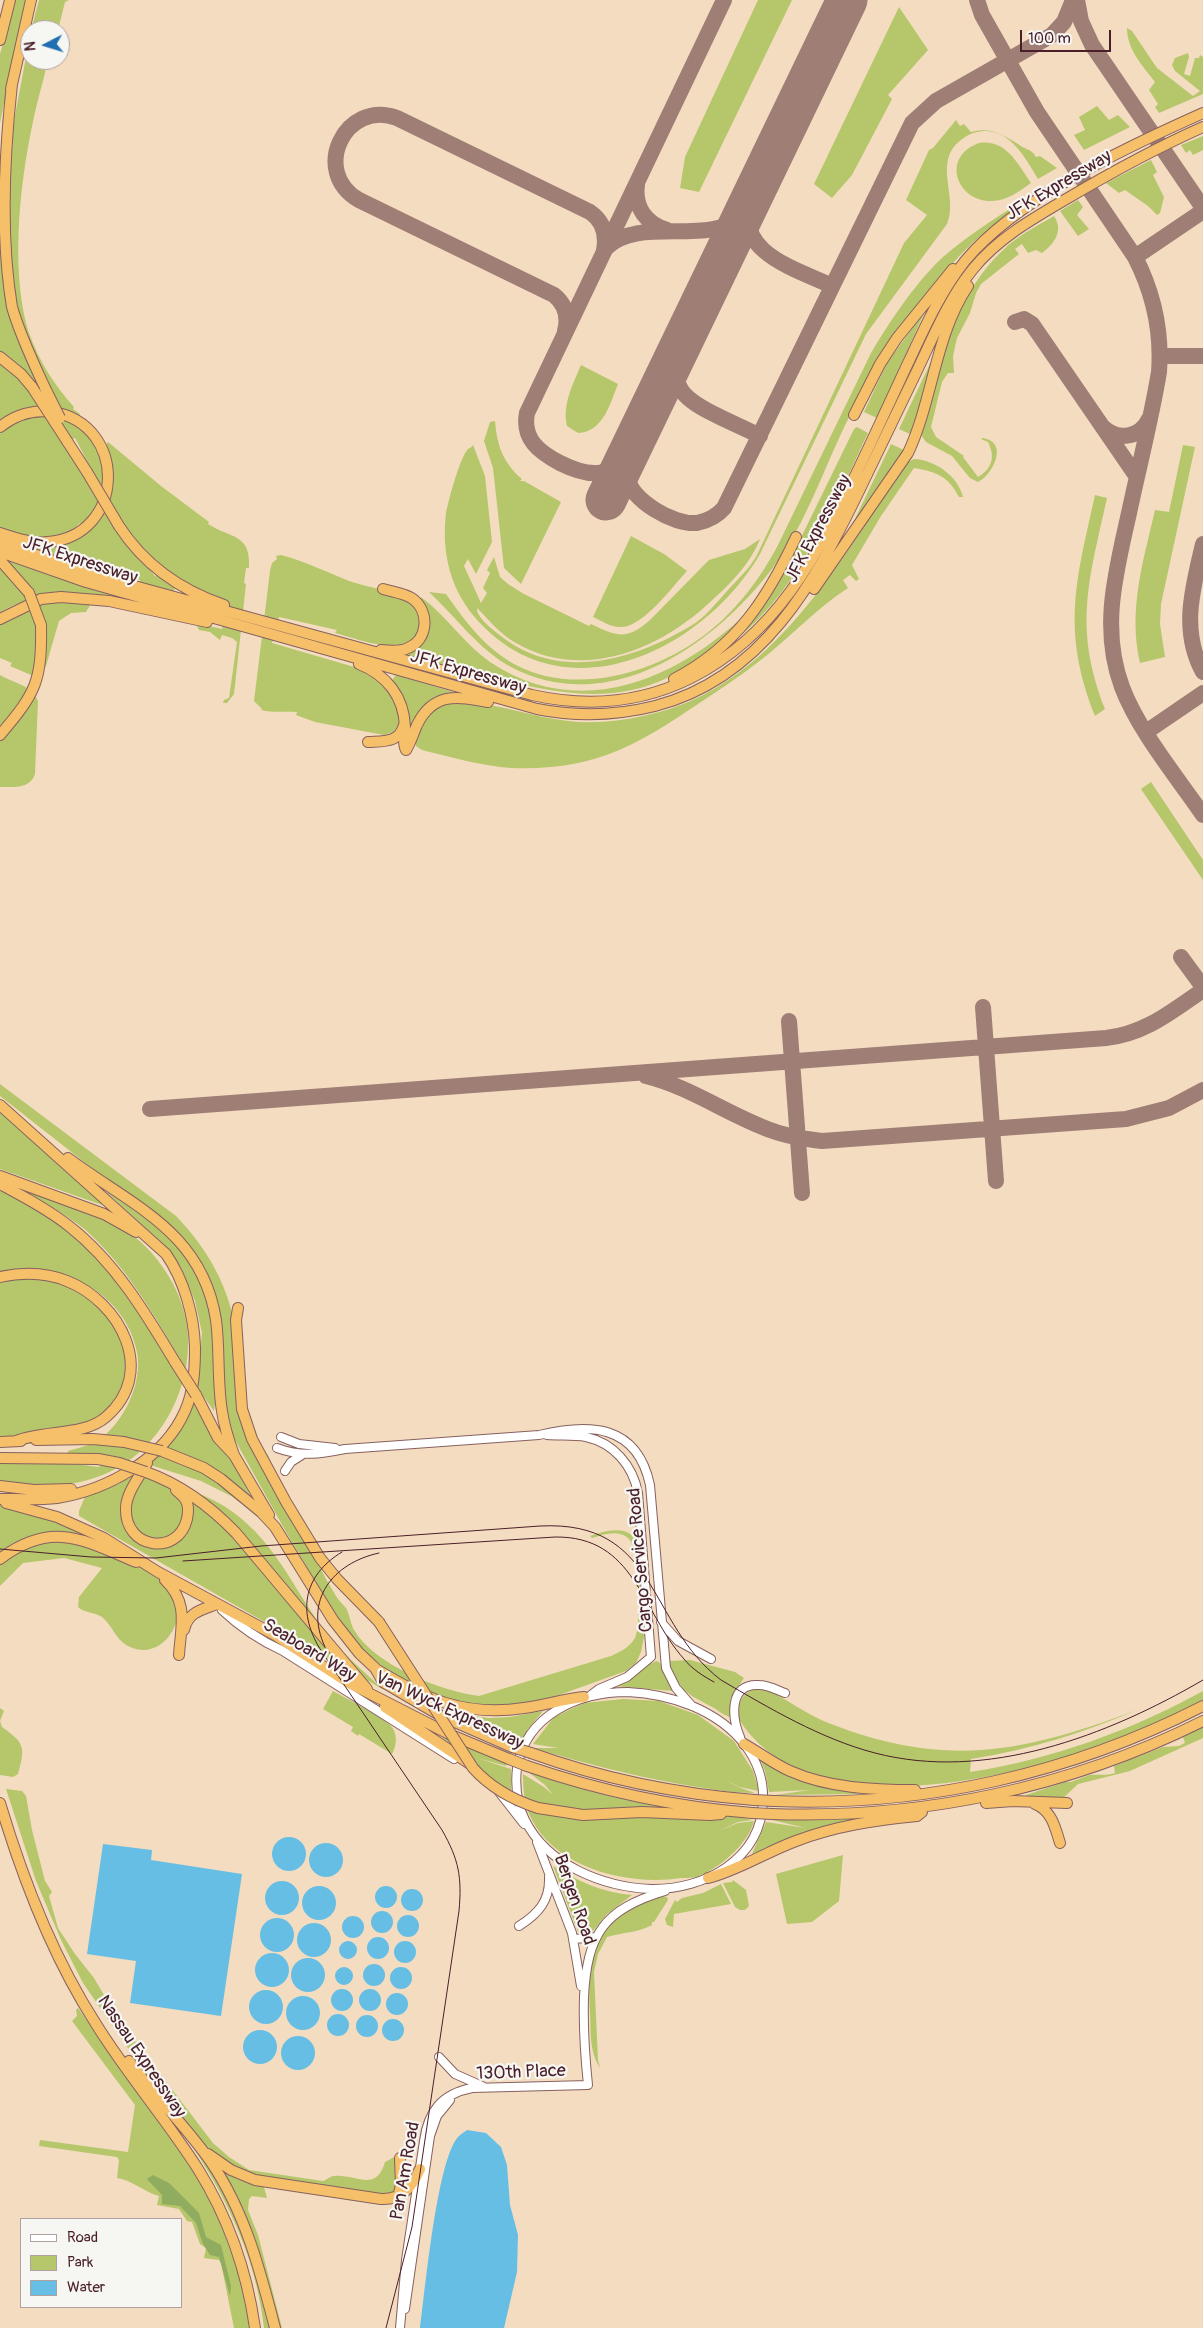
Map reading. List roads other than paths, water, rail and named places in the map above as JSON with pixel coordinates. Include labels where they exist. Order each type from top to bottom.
[{"type":"highway","points":[[0,40],[10,0]]},
{"type":"highway","points":[[0,146],[31,0]]},
{"type":"highway","points":[[12,84],[2,177],[1,214],[4,264],[14,316],[69,440],[119,526],[140,554],[165,576],[194,594],[230,614],[273,628]]},
{"type":"highway","name":"JFK Expressway","points":[[273,628],[532,695],[577,702],[633,698],[665,689],[705,670],[732,651],[773,614],[801,580],[818,551],[938,302],[957,272],[978,246],[1013,217],[1067,182],[1145,140],[1203,113]]},
{"type":"highway","name":"JFK Expressway","points":[[273,628],[314,646],[537,710],[569,715],[594,716],[627,712],[660,705],[691,693],[720,677],[747,657],[767,638],[806,590],[832,547],[956,293],[983,258],[1026,224],[1121,167],[1203,127]]},
{"type":"highway","points":[[720,677],[749,662],[789,622],[828,570],[903,461],[914,437],[948,328],[960,299],[988,261],[1026,224]]},
{"type":"highway","points":[[854,415],[880,364],[903,329],[948,274],[978,246]]},
{"type":"highway","points":[[0,358],[32,387],[69,440]]},
{"type":"highway","points":[[0,427],[14,418],[33,412],[51,412],[72,418],[87,428],[99,442],[106,458],[109,476],[106,494],[99,512],[90,523],[73,535],[61,540],[44,542],[26,540],[0,533]]},
{"type":"highway","points":[[577,702],[653,687],[680,676],[708,658],[732,638],[750,617],[774,581],[796,537]]},
{"type":"highway","name":"JFK Expressway","points":[[0,542],[87,573],[230,614]]},
{"type":"highway","name":"JFK Expressway","points":[[0,552],[79,580],[230,614]]},
{"type":"highway","points":[[0,560],[29,593],[41,625],[42,660],[37,682],[24,707],[0,735]]},
{"type":"highway","points":[[343,645],[395,651],[407,649],[418,642],[425,623],[420,606],[410,597],[383,589]]},
{"type":"highway","points":[[0,619],[41,599],[61,597],[109,601],[202,622],[230,614]]},
{"type":"highway","points":[[314,646],[378,673],[395,692],[405,719],[404,745],[406,750],[424,713],[437,702],[450,698],[484,701],[564,719],[594,716]]},
{"type":"highway","points":[[368,742],[396,738],[402,732],[405,719]]},
{"type":"highway","points":[[0,1105],[156,1243],[169,1258],[187,1300],[192,1322],[195,1368],[185,1410],[126,1506],[127,1523],[132,1533],[142,1541],[168,1542],[177,1537],[185,1527],[188,1514],[186,1500],[164,1478]]},
{"type":"highway","points":[[19,1121],[85,1170],[155,1217],[175,1236],[191,1257],[205,1284],[214,1311],[222,1412],[234,1455]]},
{"type":"highway","points":[[0,1176],[104,1214],[124,1224],[151,1245],[178,1279]]},
{"type":"highway","points":[[0,1184],[56,1216],[98,1252],[136,1299],[196,1395],[218,1438],[234,1455],[256,1490],[275,1528]]},
{"type":"highway","points":[[0,1277],[15,1274],[42,1274],[68,1281],[85,1290],[106,1308],[117,1322],[128,1344],[130,1359],[130,1375],[122,1398],[106,1418],[83,1428],[37,1434],[16,1441]]},
{"type":"highway","points":[[238,1308],[236,1320],[242,1404],[247,1428],[286,1502],[320,1558],[337,1579],[379,1622],[473,1768],[483,1780],[504,1794],[538,1808],[583,1815],[642,1812],[710,1815],[736,1811]]},
{"type":"highway","name":"Van Wyck Expressway","points":[[0,1442],[93,1439],[160,1448],[188,1460],[222,1479],[249,1500],[275,1528],[336,1625],[359,1653],[375,1668],[384,1682],[416,1703],[470,1730],[512,1747],[584,1770],[649,1786],[698,1794],[774,1801],[868,1800],[956,1790],[1020,1776],[1084,1757],[1151,1731],[1203,1706]]},
{"type":"highway","points":[[0,1486],[53,1490],[85,1486],[113,1474],[160,1448]]},
{"type":"highway","points":[[0,1500],[55,1498],[79,1493],[125,1474],[160,1448]]},
{"type":"highway","points":[[0,1458],[98,1459],[119,1463],[164,1478],[193,1495],[215,1512],[236,1533],[370,1692]]},
{"type":"highway","name":"Van Wyck Expressway","points":[[0,1500],[58,1517],[119,1546],[158,1572],[275,1635],[349,1683],[370,1692],[449,1734],[527,1766],[626,1794],[681,1804],[772,1814],[857,1814],[940,1805],[1004,1793],[1074,1774],[1136,1752],[1203,1720]]},
{"type":"highway","points":[[0,1559],[18,1546],[39,1539],[73,1537],[158,1572],[174,1588],[181,1603],[179,1655],[187,1619],[195,1612],[217,1604]]},
{"type":"highway","points":[[375,1668],[423,1696],[453,1706],[474,1710],[513,1710],[563,1699],[587,1697]]},
{"type":"highway","points":[[349,1683],[461,1757],[490,1782]]},
{"type":"highway","points":[[743,1743],[789,1771],[826,1782],[882,1789],[956,1790]]},
{"type":"highway","points":[[708,1878],[733,1872],[766,1854],[813,1835],[862,1823],[917,1816],[940,1805],[1002,1801],[1067,1803]]},
{"type":"highway","points":[[1029,1802],[1044,1808],[1048,1812],[1060,1843]]},
{"type":"highway","name":"Nassau Expressway","points":[[0,1805],[30,1894],[66,1973],[95,2024],[184,2148],[215,2200],[229,2230],[243,2272],[255,2328]]},
{"type":"highway","points":[[66,1973],[133,2066],[202,2149],[225,2185],[243,2223],[259,2267],[275,2328]]},
{"type":"highway","points":[[202,2149],[238,2173],[261,2181],[380,2199],[398,2197],[408,2189],[420,2169]]},
{"type":"highway","points":[[398,2197],[402,2185],[400,2158]]},
{"type":"street","name":"Cargo Service Road","points":[[538,1435],[562,1429],[600,1430],[625,1440],[637,1452],[645,1467],[650,1485],[665,1662],[670,1679],[692,1706]]},
{"type":"street","name":"Cargo Service Road","points":[[277,1448],[302,1455],[315,1455],[345,1449],[538,1435],[579,1436],[595,1440],[619,1455],[632,1472],[638,1493],[651,1657],[627,1676],[599,1689],[587,1697]]},
{"type":"street","name":"Cargo Service Road","points":[[281,1437],[299,1444],[345,1449]]},
{"type":"street","points":[[285,1472],[291,1462],[302,1455]]},
{"type":"street","name":"Seaboard Way","points":[[217,1604],[240,1627],[264,1643],[282,1651],[490,1782],[520,1820],[556,1857],[594,1878],[627,1886],[671,1888]]},
{"type":"street","points":[[661,1621],[678,1640],[711,1659]]},
{"type":"street","points":[[671,1888],[708,1878],[728,1867],[744,1852],[755,1834],[761,1817],[763,1797],[761,1779],[756,1765],[743,1743],[732,1714],[734,1702],[739,1694],[748,1686],[757,1684],[785,1694]]},
{"type":"street","points":[[587,1697],[611,1693],[639,1693],[666,1697],[692,1706],[721,1722],[743,1743]]},
{"type":"street","name":"Bergen Road","points":[[587,1697],[559,1708],[545,1718],[534,1730],[522,1749],[517,1771],[517,1793],[520,1809],[549,1870],[574,1939],[584,2008],[588,2085]]},
{"type":"street","points":[[520,1926],[535,1915],[543,1905],[549,1890],[549,1870]]},
{"type":"street","name":"Bergen Road","points":[[584,2008],[587,1959],[596,1937],[609,1920],[621,1910],[671,1888]]},
{"type":"street","points":[[574,1939],[596,1937]]},
{"type":"street","points":[[439,2057],[460,2077],[486,2088]]},
{"type":"street","name":"130th Place","points":[[456,2094],[469,2089],[588,2085]]},
{"type":"street","name":"Pan Am Road","points":[[401,2328],[405,2269],[429,2118],[438,2104],[456,2094]]},
{"type":"street","name":"Pan Am Road","points":[[401,2328],[430,2136],[437,2116],[456,2094]]},
{"type":"water","points":[[289,1837],[301,1842],[306,1854],[301,1866],[289,1871],[277,1866],[272,1854],[277,1842]]},
{"type":"water","points":[[326,1843],[338,1848],[343,1860],[338,1872],[326,1877],[314,1872],[309,1860],[314,1848]]},
{"type":"water","points":[[103,1844],[152,1850],[151,1860],[242,1874],[221,2016],[130,2003],[136,1961],[87,1954]]},
{"type":"water","points":[[282,1881],[294,1886],[299,1898],[294,1910],[282,1915],[270,1910],[265,1898],[270,1886]]},
{"type":"water","points":[[319,1886],[331,1891],[336,1903],[331,1915],[319,1920],[307,1915],[302,1903],[307,1891]]},
{"type":"water","points":[[386,1886],[394,1889],[397,1897],[394,1905],[386,1908],[378,1905],[375,1897],[378,1889]]},
{"type":"water","points":[[412,1889],[420,1892],[423,1900],[420,1908],[412,1911],[404,1908],[401,1900],[404,1892]]},
{"type":"water","points":[[382,1911],[390,1914],[393,1922],[390,1930],[382,1933],[374,1930],[371,1922],[374,1914]]},
{"type":"water","points":[[408,1915],[416,1918],[419,1926],[416,1934],[408,1937],[400,1934],[397,1926],[400,1918]]},
{"type":"water","points":[[353,1916],[361,1919],[364,1927],[361,1935],[353,1938],[345,1935],[342,1927],[345,1919]]},
{"type":"water","points":[[277,1918],[289,1923],[294,1935],[289,1947],[277,1952],[265,1947],[260,1935],[265,1923]]},
{"type":"water","points":[[314,1923],[326,1928],[331,1940],[326,1952],[314,1957],[302,1952],[297,1940],[302,1928]]},
{"type":"water","points":[[378,1937],[386,1940],[389,1948],[386,1956],[378,1959],[370,1956],[367,1948],[370,1940]]},
{"type":"water","points":[[348,1941],[354,1944],[357,1950],[354,1956],[348,1959],[342,1956],[339,1950],[342,1944]]},
{"type":"water","points":[[405,1941],[413,1944],[416,1952],[413,1960],[405,1963],[397,1960],[394,1952],[397,1944]]},
{"type":"water","points":[[272,1953],[284,1958],[289,1970],[284,1982],[272,1987],[260,1982],[255,1970],[260,1958]]},
{"type":"water","points":[[308,1958],[320,1963],[325,1975],[320,1987],[308,1992],[296,1987],[291,1975],[296,1963]]},
{"type":"water","points":[[374,1964],[382,1967],[385,1975],[382,1983],[374,1986],[366,1983],[363,1975],[366,1967]]},
{"type":"water","points":[[344,1967],[350,1970],[353,1976],[350,1982],[344,1985],[338,1982],[335,1976],[338,1970]]},
{"type":"water","points":[[401,1967],[409,1970],[412,1978],[409,1986],[401,1989],[393,1986],[390,1978],[393,1970]]},
{"type":"water","points":[[342,1989],[350,1992],[353,2000],[350,2008],[342,2011],[334,2008],[331,2000],[334,1992]]},
{"type":"water","points":[[370,1989],[378,1992],[381,2000],[378,2008],[370,2011],[362,2008],[359,2000],[362,1992]]},
{"type":"water","points":[[266,1990],[278,1995],[283,2007],[278,2019],[266,2024],[254,2019],[249,2007],[254,1995]]},
{"type":"water","points":[[397,1993],[405,1996],[408,2004],[405,2012],[397,2015],[389,2012],[386,2004],[389,1996]]},
{"type":"water","points":[[303,1996],[315,2001],[320,2013],[315,2025],[303,2030],[291,2025],[286,2013],[291,2001]]},
{"type":"water","points":[[338,2014],[346,2017],[349,2025],[346,2033],[338,2036],[330,2033],[327,2025],[330,2017]]},
{"type":"water","points":[[367,2015],[375,2018],[378,2026],[375,2034],[367,2037],[359,2034],[356,2026],[359,2018]]},
{"type":"water","points":[[393,2019],[401,2022],[404,2030],[401,2038],[393,2041],[385,2038],[382,2030],[385,2022]]},
{"type":"water","points":[[260,2030],[272,2035],[277,2047],[272,2059],[260,2064],[248,2059],[243,2047],[248,2035]]},
{"type":"water","points":[[298,2036],[310,2041],[315,2053],[310,2065],[298,2070],[286,2065],[281,2053],[286,2041]]},
{"type":"water","points":[[467,2130],[486,2133],[501,2147],[507,2165],[510,2205],[518,2235],[517,2272],[504,2328],[420,2328],[433,2227],[444,2171],[451,2150],[458,2137]]},
{"type":"tram line","points":[[0,1549],[91,1557],[156,1558],[261,1546],[540,1526],[579,1529],[608,1540],[630,1557],[647,1579],[678,1631],[697,1657],[721,1680],[796,1722],[835,1740],[875,1753],[917,1760],[960,1762],[1002,1757],[1045,1748],[1127,1719],[1203,1680]]},
{"type":"tram line","points":[[183,1561],[555,1537],[582,1540],[603,1549],[620,1563],[633,1580],[669,1640],[684,1659],[698,1672],[714,1682]]},
{"type":"tram line","points":[[342,1552],[318,1572],[312,1584],[307,1610],[309,1624],[322,1652],[442,1830],[456,1860],[460,1888],[459,1911],[412,2227],[386,2328]]},
{"type":"tram line","points":[[325,1647],[319,1630],[318,1614],[320,1599],[326,1586],[348,1565],[379,1553]]}]
